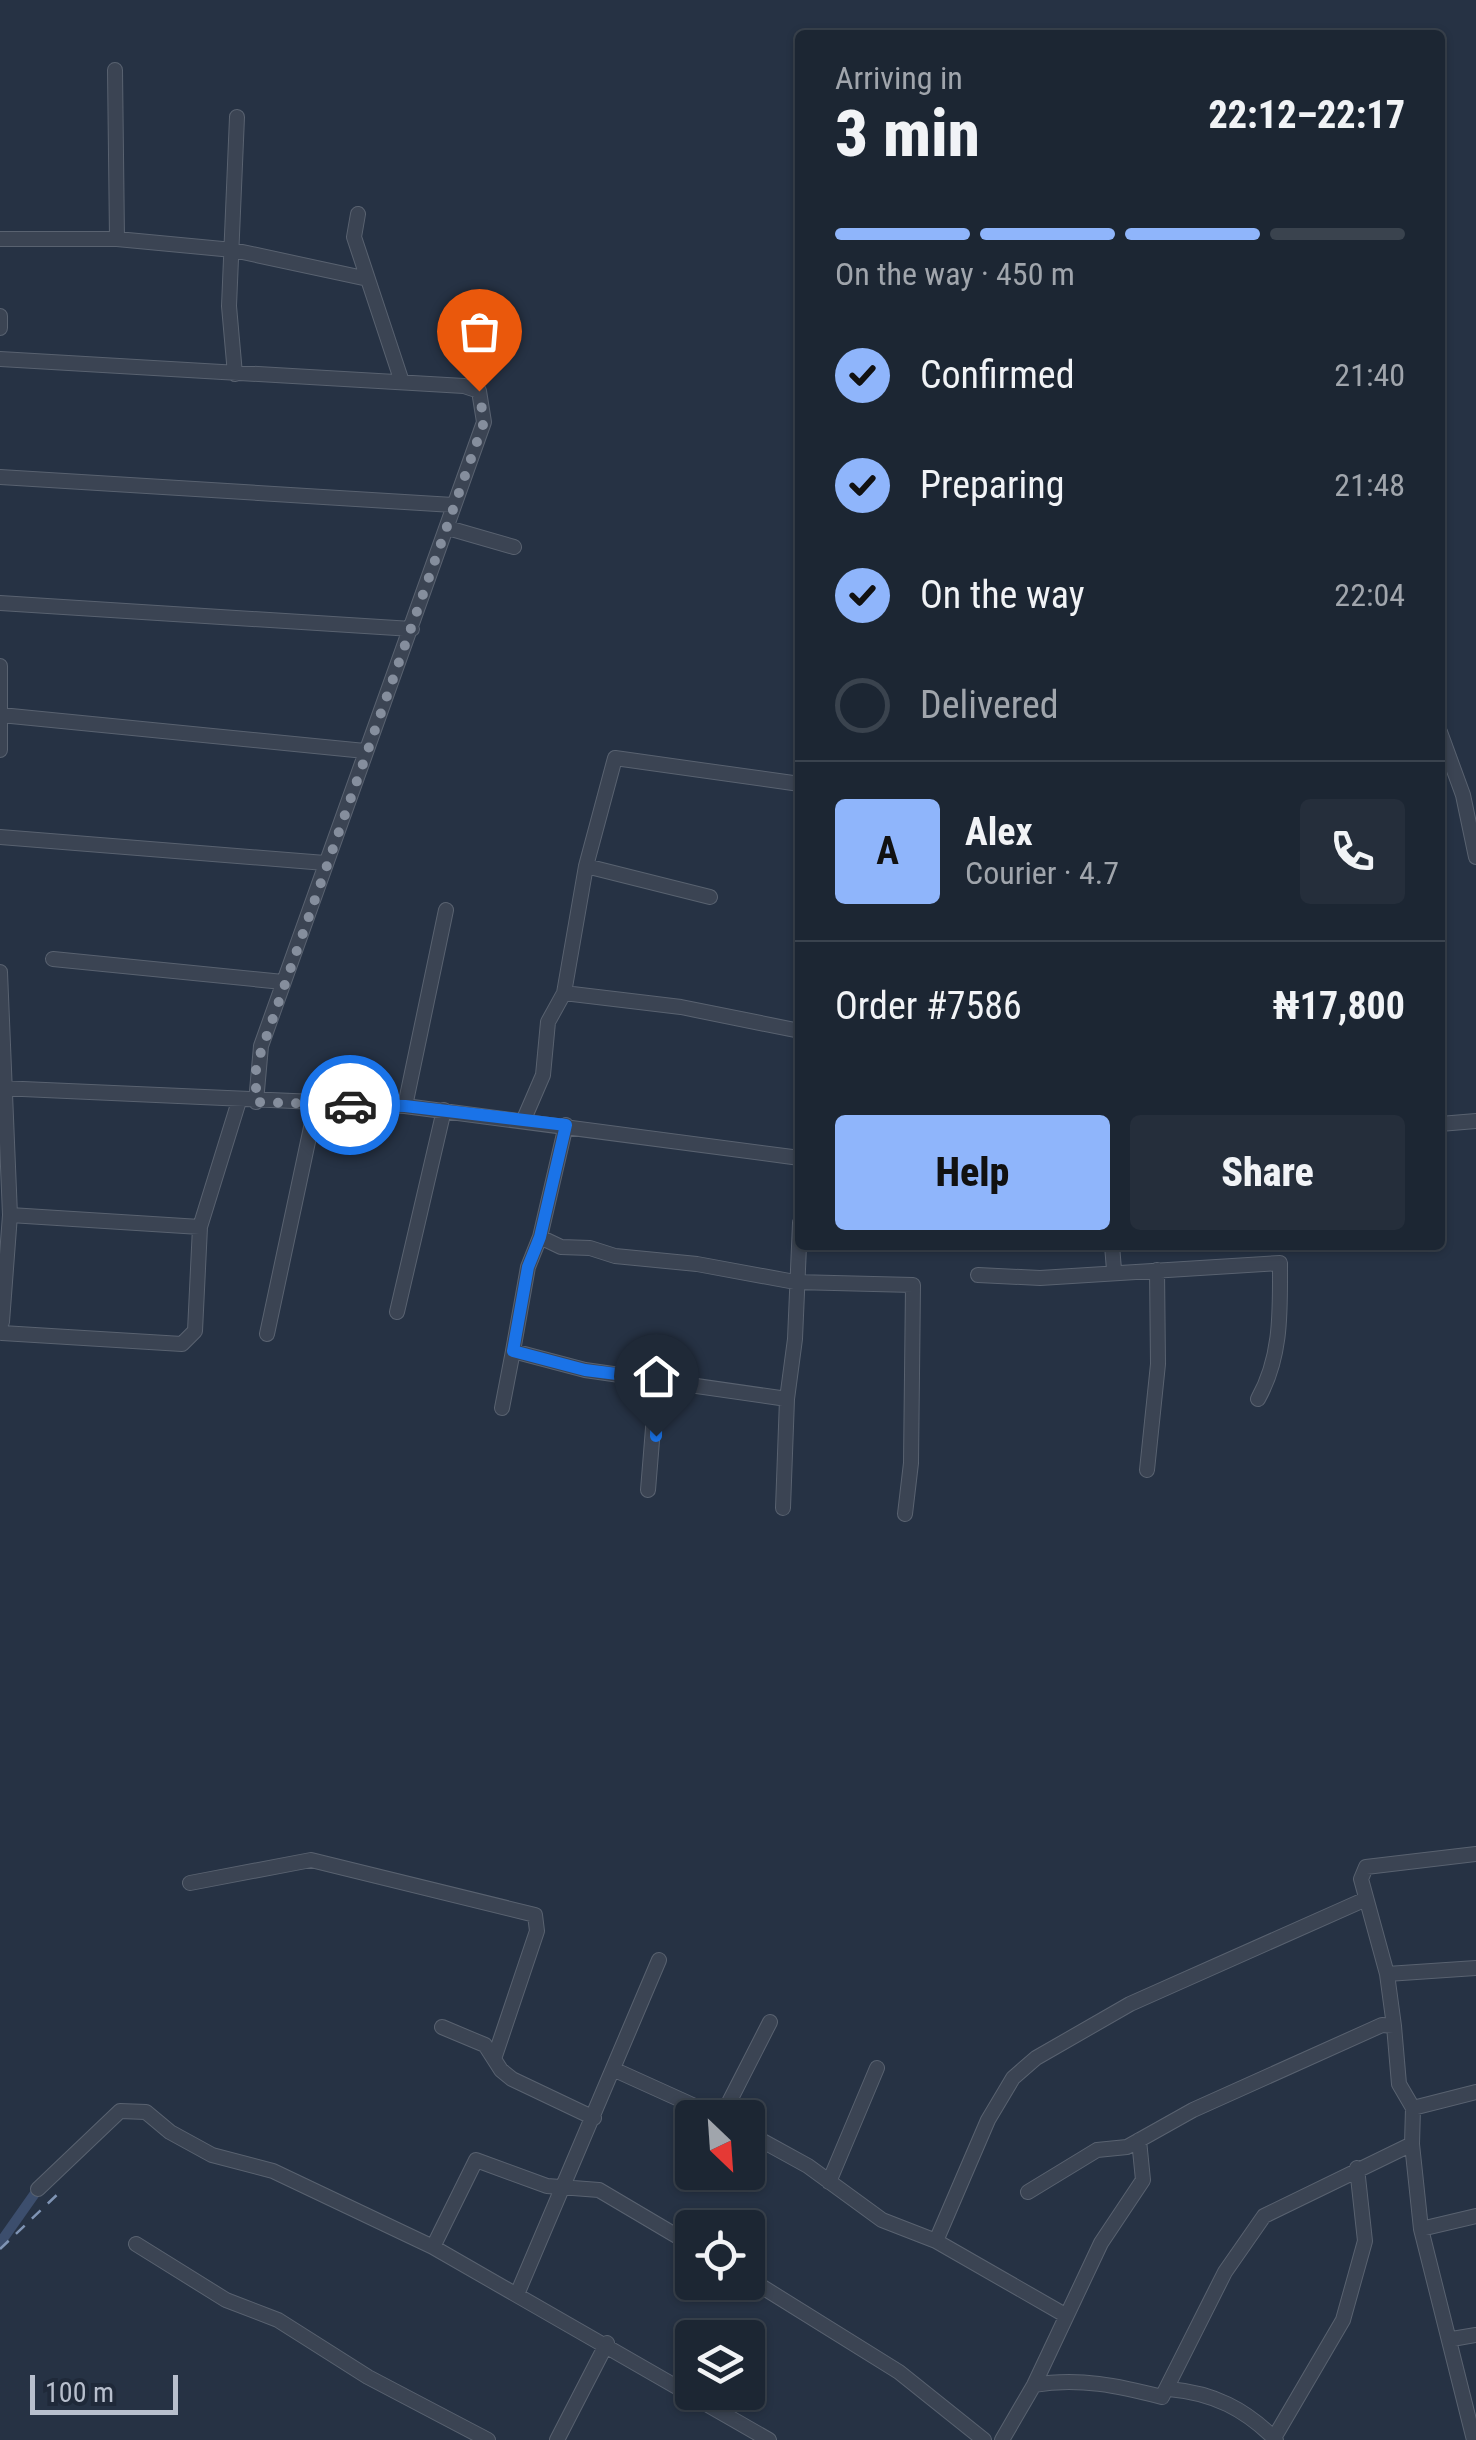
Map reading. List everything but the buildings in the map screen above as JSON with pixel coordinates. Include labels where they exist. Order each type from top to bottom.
[{"type":"street","points":[[116,70],[117,239]]},
{"type":"street","points":[[235,374],[229,306],[236,117]]},
{"type":"street","points":[[358,214],[354,238],[402,382]]},
{"type":"street","points":[[0,239],[117,239],[234,250],[368,279]]},
{"type":"street","points":[[0,316],[0,328]]},
{"type":"street","points":[[0,358],[464,386],[479,391],[484,402],[484,422],[448,528],[260,1046],[256,1102]]},
{"type":"street","points":[[0,476],[453,505]]},
{"type":"street","points":[[448,528],[514,547]]},
{"type":"street","points":[[0,603],[412,629]]},
{"type":"street","points":[[0,666],[0,750]]},
{"type":"street","points":[[1,716],[365,750]]},
{"type":"street","points":[[1445,745],[1463,794],[1476,856]]},
{"type":"street","points":[[524,1119],[543,1075],[548,1022],[564,993],[586,866],[615,758],[795,783]]},
{"type":"street","points":[[0,837],[325,863]]},
{"type":"street","points":[[586,866],[710,897]]},
{"type":"street","points":[[405,1106],[446,910]]},
{"type":"street","points":[[53,959],[283,982]]},
{"type":"street","points":[[0,972],[10,1215],[2,1333],[182,1344],[195,1331],[200,1227],[239,1101]]},
{"type":"street","points":[[564,993],[681,1007],[795,1030]]},
{"type":"street","points":[[3,1089],[405,1106],[795,1157]]},
{"type":"street","points":[[267,1334],[316,1104]]},
{"type":"street","points":[[397,1312],[444,1110]]},
{"type":"street","points":[[1445,1123],[1476,1120]]},
{"type":"street","points":[[502,1408],[528,1267],[540,1237],[566,1125]]},
{"type":"street","points":[[10,1215],[200,1227]]},
{"type":"street","points":[[540,1237],[560,1247],[590,1248],[616,1256],[697,1264],[795,1282],[913,1285],[911,1463],[905,1514]]},
{"type":"street","points":[[784,1508],[798,1250]]},
{"type":"street","points":[[1112,1250],[1114,1270]]},
{"type":"street","points":[[978,1275],[1040,1278],[1114,1270],[1280,1263],[1280,1329],[1272,1374],[1258,1399]]},
{"type":"street","points":[[1147,1470],[1158,1364],[1156,1270]]},
{"type":"street","points":[[513,1351],[585,1370],[787,1399]]},
{"type":"street","points":[[648,1490],[657,1379]]},
{"type":"street","points":[[1474,2440],[1452,2340],[1421,2229],[1412,2144],[1413,2108],[1399,2084],[1388,1974],[1361,1879],[1366,1868],[1476,1854]]},
{"type":"street","points":[[190,1884],[311,1860],[535,1916],[538,1930],[494,2056]]},
{"type":"street","points":[[936,2241],[988,2120],[1013,2078],[1036,2058],[1130,2004],[1366,1899]]},
{"type":"street","points":[[518,2292],[659,1960]]},
{"type":"street","points":[[1388,1974],[1476,1968]]},
{"type":"street","points":[[615,2070],[721,2118],[770,2022]]},
{"type":"street","points":[[1028,2192],[1097,2150],[1127,2147],[1193,2110],[1382,2025],[1394,2026]]},
{"type":"street","points":[[442,2027],[485,2045],[501,2070],[512,2078],[594,2118]]},
{"type":"street","points":[[829,2182],[878,2068]]},
{"type":"street","points":[[1413,2108],[1476,2092]]},
{"type":"street","points":[[38,2189],[120,2111],[134,2109],[151,2114],[170,2132],[212,2154],[273,2170],[433,2247],[607,2343],[768,2440]]},
{"type":"street","points":[[1002,2440],[1034,2385],[1101,2242],[1143,2180],[1139,2140]]},
{"type":"street","points":[[765,2142],[882,2220],[936,2241],[1065,2314]]},
{"type":"street","points":[[1034,2385],[1056,2381],[1105,2384],[1162,2397],[1225,2272],[1254,2226],[1275,2210],[1412,2144]]},
{"type":"street","points":[[433,2247],[476,2160],[547,2186],[599,2190],[675,2234]]},
{"type":"street","points":[[1169,2388],[1192,2391],[1249,2412],[1275,2439],[1343,2320],[1365,2241],[1357,2168]]},
{"type":"street","points":[[1421,2229],[1476,2216]]},
{"type":"street","points":[[136,2244],[226,2300],[278,2320],[368,2376],[488,2440]]},
{"type":"street","points":[[765,2289],[899,2372],[984,2440]]},
{"type":"street","points":[[1452,2340],[1476,2336]]},
{"type":"street","points":[[557,2440],[607,2343]]},
{"type":"waterway","points":[[0,2243],[38,2189]]},
{"type":"ferry route","points":[[0,2249],[61,2191]]},
{"type":"way so far","points":[[350,1105],[256,1102],[256,1066],[484,422],[484,402],[479,391]]},
{"type":"route","points":[[350,1105],[405,1106],[566,1125],[515,1322],[513,1351],[585,1370],[657,1379],[656,1436]]}]
